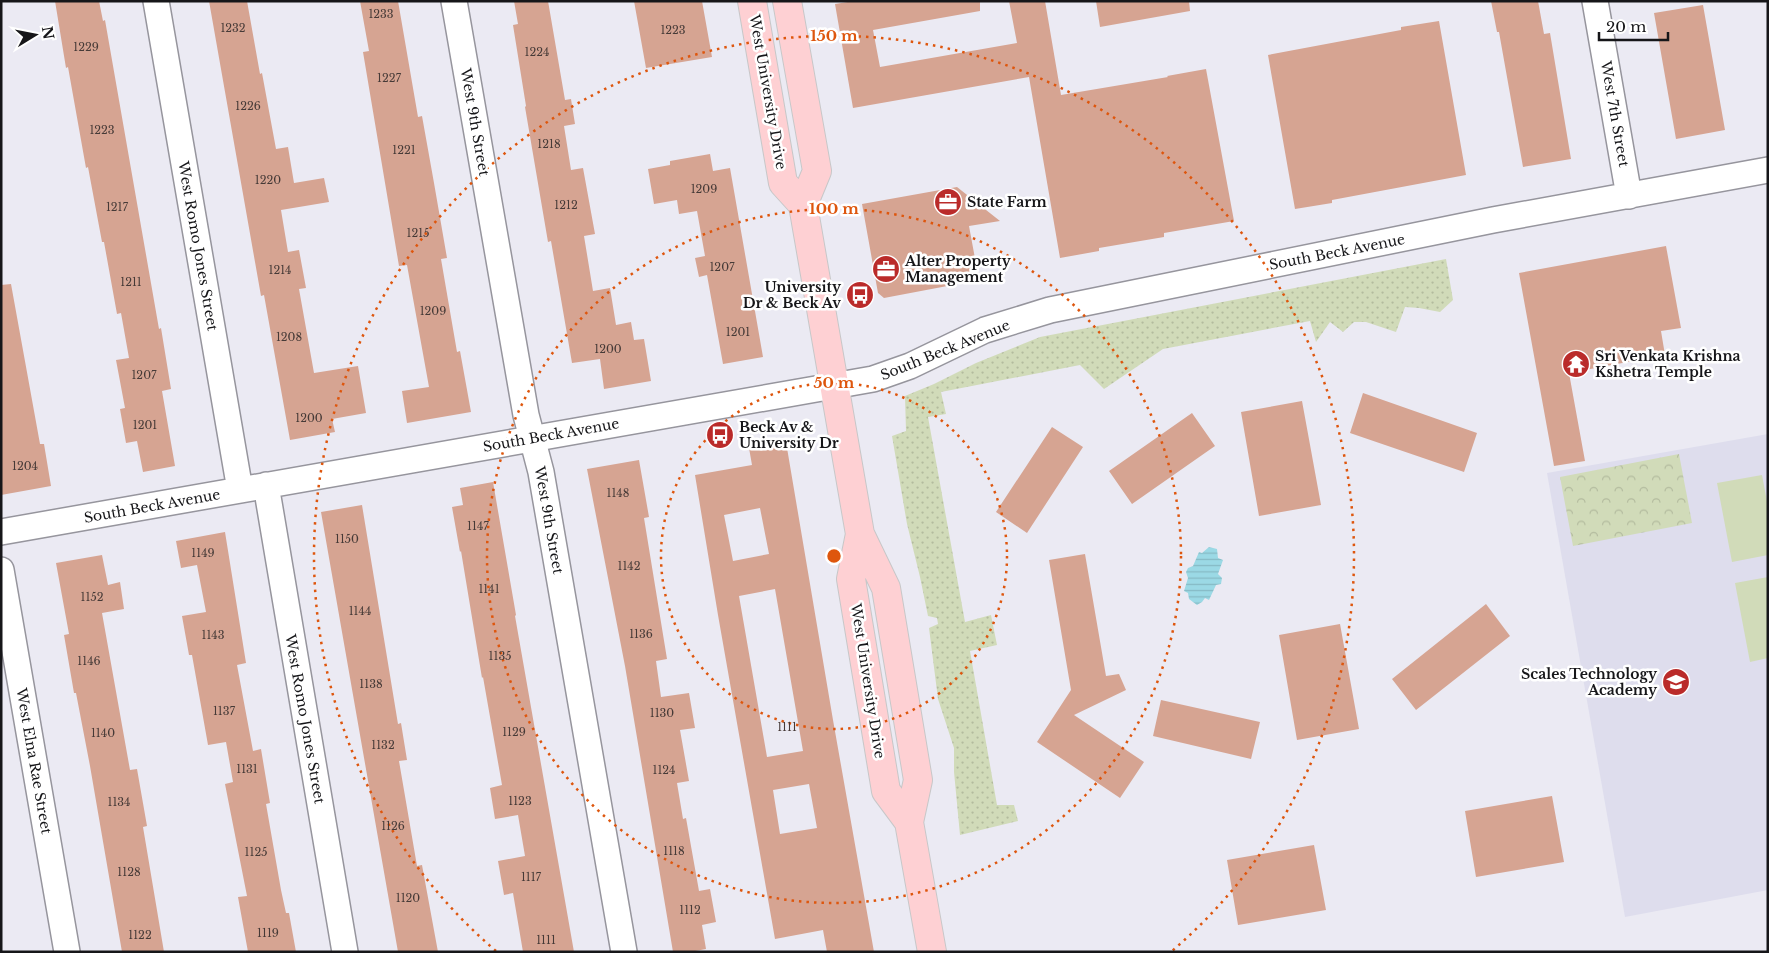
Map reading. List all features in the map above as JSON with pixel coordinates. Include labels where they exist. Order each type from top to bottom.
[{"type":"main road","name":"West University Drive","points":[[752,1],[783,183],[802,205],[860,534],[851,579],[886,791],[909,822],[932,952]]},
{"type":"main road","points":[[787,1],[817,172],[802,205]]},
{"type":"street","name":"West Romo Jones Street","points":[[156,1],[240,490]]},
{"type":"street","name":"West 9th Street","points":[[454,1],[526,415],[541,472],[624,952]]},
{"type":"street","name":"West 7th Street","points":[[1595,1],[1629,196]]},
{"type":"street","name":"South Beck Avenue","points":[[1,532],[873,379],[910,366],[985,330],[1050,310],[1493,220],[1768,170]]},
{"type":"street","name":"West Romo Jones Street","points":[[266,485],[345,952]]},
{"type":"street","name":"West Elna Rae Street","points":[[1,570],[67,952]]},
{"type":"shaded area","name":"Scales Technology Academy","points":[[1768,434],[1768,890],[1625,917],[1547,473]]},
{"type":"green space","points":[[1446,259],[1453,300],[1440,312],[1405,307],[1396,332],[1366,322],[1354,322],[1343,332],[1330,322],[1316,342],[1310,321],[1163,349],[1104,389],[1080,365],[941,392],[946,414],[928,417],[965,622],[991,615],[997,645],[970,651],[997,805],[1014,805],[1018,821],[960,835],[954,772],[954,748],[938,699],[929,628],[938,624],[937,618],[928,616],[907,524],[892,436],[906,431],[905,396],[976,363],[1040,337]]},
{"type":"green space","points":[[1679,454],[1692,523],[1573,546],[1560,477]]},
{"type":"green space","points":[[1762,475],[1768,507],[1768,555],[1732,562],[1717,483]]},
{"type":"green space","points":[[1768,577],[1768,658],[1750,662],[1735,583]]},
{"type":"water","points":[[1209,547],[1217,549],[1218,558],[1223,560],[1218,574],[1222,578],[1221,584],[1216,585],[1209,600],[1205,598],[1197,605],[1189,599],[1188,593],[1184,591],[1188,578],[1186,572],[1188,568],[1193,566],[1199,552],[1202,553]]},
{"type":"building","points":[[55,1],[99,1],[103,21],[105,20],[171,389],[162,391],[175,466],[143,472],[137,441],[126,443],[120,409],[125,408],[116,360],[129,358],[121,313],[117,314],[88,167],[86,168]]},
{"type":"building","points":[[209,1],[247,1],[276,149],[288,147],[294,183],[324,178],[329,202],[281,210],[288,252],[299,250],[306,288],[299,289],[314,373],[358,366],[366,413],[332,419],[335,432],[290,440],[264,295],[261,296]]},
{"type":"building","points":[[360,1],[398,1],[418,117],[422,116],[434,183],[447,258],[441,259],[457,352],[460,351],[471,412],[407,423],[402,391],[429,387],[407,265],[399,266],[363,52],[369,51]]},
{"type":"building","points":[[514,1],[548,1],[565,100],[571,99],[575,124],[564,126],[571,170],[583,168],[595,234],[584,236],[593,291],[610,288],[616,325],[631,322],[634,340],[644,339],[651,381],[604,389],[600,359],[572,363],[551,241],[548,242],[525,107],[513,25],[518,24]]},
{"type":"building","points":[[634,1],[702,1],[712,57],[646,68]]},
{"type":"building","points":[[854,1],[980,1],[980,11],[873,30],[880,67],[1017,43],[1009,1],[1045,1],[1061,95],[1206,69],[1234,221],[1164,233],[1164,237],[1099,248],[1099,251],[1060,258],[1029,77],[853,108],[835,4]]},
{"type":"building","points":[[1096,1],[1189,1],[1190,11],[1100,27]]},
{"type":"building","points":[[1491,1],[1538,1],[1544,34],[1550,33],[1571,159],[1523,167],[1499,32],[1497,32]]},
{"type":"building","points":[[1703,5],[1725,130],[1676,139],[1654,13]]},
{"type":"building","points":[[1439,21],[1466,175],[1332,200],[1332,203],[1295,209],[1268,55],[1401,30],[1401,27]]},
{"type":"building","points":[[710,154],[713,171],[730,168],[763,357],[723,364],[707,275],[699,277],[695,258],[705,256],[697,211],[679,214],[677,200],[654,204],[648,169],[670,165],[670,161]]},
{"type":"building","points":[[957,187],[1000,221],[969,226],[979,280],[884,298],[878,293],[862,204]]},
{"type":"building","name":"Sri Venkata Krishna Kshetra Temple","points":[[1666,246],[1681,328],[1661,331],[1665,355],[1569,373],[1585,461],[1554,466],[1519,273]]},
{"type":"building","points":[[11,284],[40,444],[44,444],[51,486],[1,495],[1,285]]},
{"type":"building","points":[[1363,393],[1477,433],[1464,472],[1350,433]]},
{"type":"building","points":[[1302,401],[1321,505],[1259,516],[1241,412]]},
{"type":"building","points":[[1192,413],[1215,446],[1132,504],[1109,471]]},
{"type":"building","points":[[1052,427],[1083,447],[1027,533],[996,512]]},
{"type":"building","points":[[786,442],[874,952],[827,952],[823,930],[775,939],[695,475],[752,465],[749,448]],"holes":[[[760,508],[769,554],[733,561],[724,515]],[[775,589],[803,751],[767,757],[739,596]],[[809,784],[817,828],[780,834],[773,790]]]},
{"type":"building","points":[[639,460],[649,517],[644,518],[667,659],[656,661],[661,697],[689,693],[695,728],[680,730],[689,781],[677,783],[683,819],[686,818],[699,891],[710,889],[716,922],[702,925],[706,949],[690,952],[673,952],[625,666],[587,469]]},
{"type":"building","points":[[493,482],[574,952],[523,952],[513,893],[504,895],[498,861],[525,856],[518,815],[495,819],[490,788],[502,785],[452,507],[463,505],[460,488]]},
{"type":"building","points":[[362,505],[398,724],[401,723],[407,760],[399,761],[417,866],[422,865],[438,952],[398,952],[321,512]]},
{"type":"building","points":[[225,532],[246,663],[237,665],[253,751],[261,749],[270,803],[266,804],[281,890],[286,913],[289,913],[296,952],[248,952],[238,897],[247,896],[225,784],[233,782],[226,742],[208,745],[192,655],[189,655],[182,616],[206,612],[197,565],[181,568],[176,541]]},
{"type":"building","points":[[1085,554],[1106,676],[1119,674],[1126,690],[1074,715],[1144,762],[1120,798],[1037,742],[1071,690],[1049,560]]},
{"type":"building","points":[[102,555],[108,585],[120,582],[124,609],[102,613],[130,770],[137,769],[147,826],[143,827],[164,952],[122,952],[90,766],[64,635],[69,634],[56,563]]},
{"type":"building","points":[[1486,604],[1510,636],[1416,710],[1392,679]]},
{"type":"building","points":[[1340,624],[1359,729],[1297,740],[1279,635]]},
{"type":"building","points":[[1161,700],[1260,722],[1251,759],[1153,736]]},
{"type":"building","points":[[1552,796],[1564,862],[1476,877],[1465,811]]},
{"type":"building","points":[[1314,845],[1326,910],[1238,925],[1227,860]]},
{"type":"place","name":"State Farm","points":[[948,202]]},
{"type":"place","name":"Alter Property Management","points":[[886,269]]},
{"type":"place","name":"University Dr & Beck Av","points":[[860,295]]},
{"type":"place","name":"Sri Venkata Krishna Kshetra Temple","points":[[1576,364]]},
{"type":"place","name":"Beck Av & University Dr","points":[[720,435]]},
{"type":"place","name":"Scales Technology Academy","points":[[1676,682]]}]
